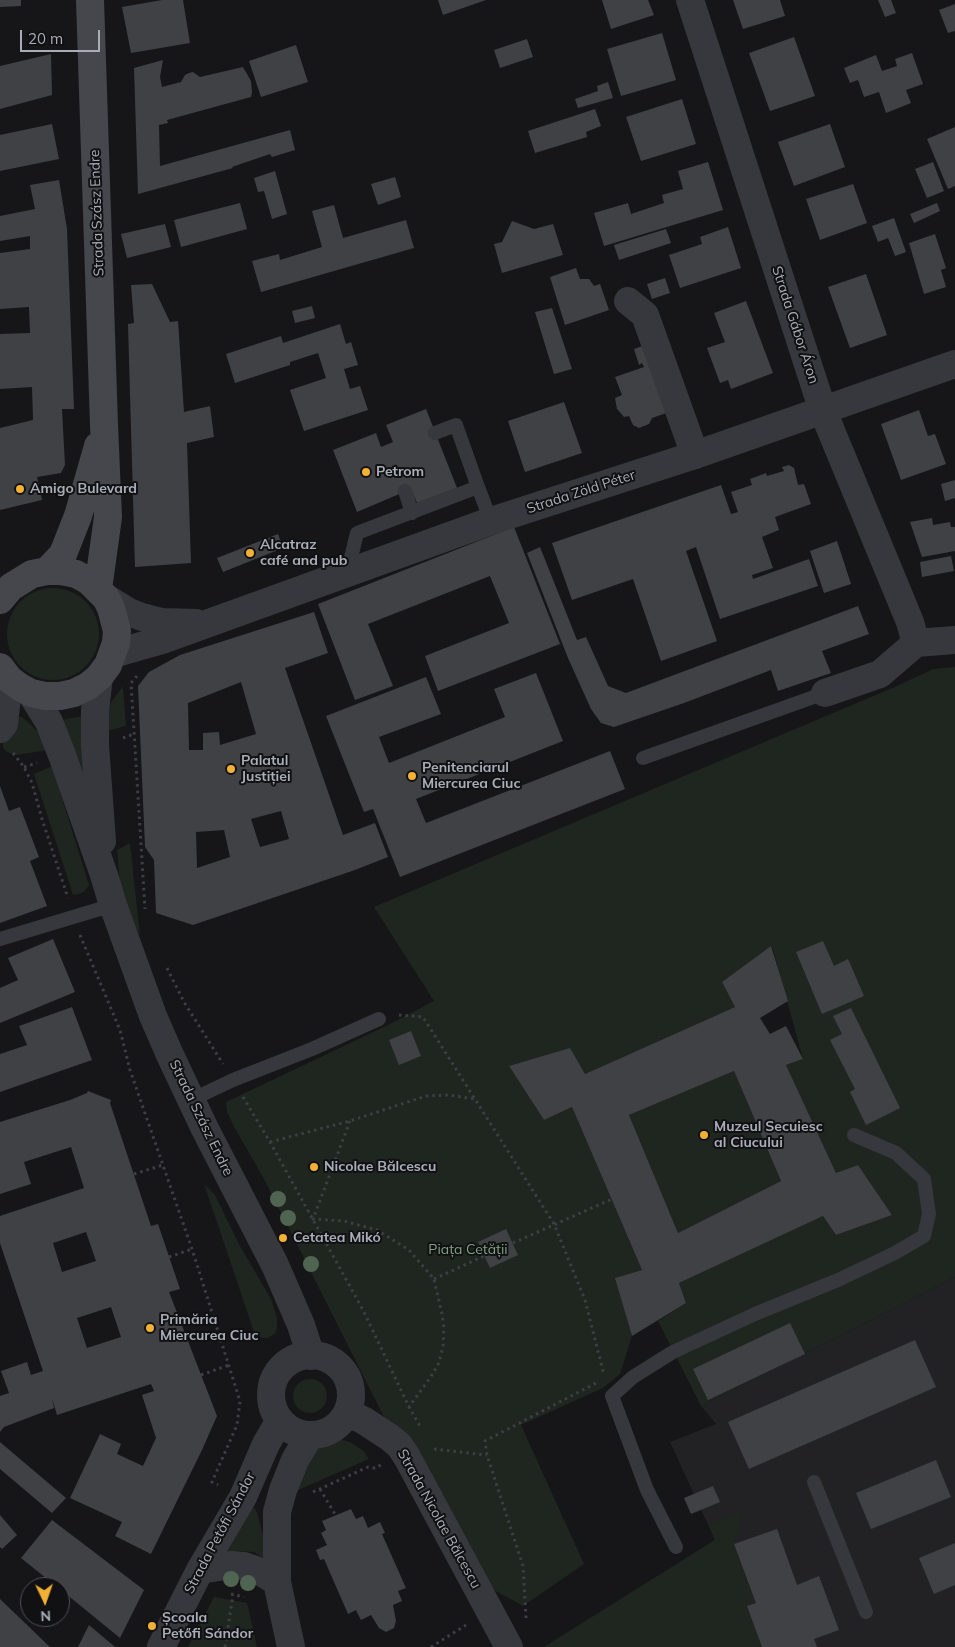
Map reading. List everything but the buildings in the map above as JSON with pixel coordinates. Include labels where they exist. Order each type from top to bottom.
[{"type":"main road","name":"Strada Szász Endre","points":[[90,0],[108,517],[102,593]]},
{"type":"main road","name":"Strada Szász Endre","points":[[46,571],[63,554],[78,516],[104,425]]},
{"type":"main road","points":[[0,600],[11,587],[11,582],[32,574],[46,571],[61,571],[76,574],[89,581],[102,593],[115,620],[116,637],[113,654],[108,665],[99,677],[81,690],[60,696],[45,696],[9,676]]},
{"type":"street","name":"Strada Gábor Áron","points":[[690,0],[823,411],[910,622],[916,643]]},
{"type":"street","points":[[628,301],[646,315],[695,455]]},
{"type":"street","name":"Strada Zöld Péter","points":[[113,654],[162,640],[491,521],[695,455],[955,364]]},
{"type":"street","name":"Strada Zöld Péter","points":[[102,593],[142,617],[162,622],[207,623]]},
{"type":"street","points":[[825,693],[880,674],[916,643],[955,640]]},
{"type":"street","points":[[5,739],[4,724],[9,676]]},
{"type":"street","name":"Strada Szász Endre","points":[[9,676],[52,731],[154,1016],[191,1100],[275,1265],[301,1324],[311,1356]]},
{"type":"street","name":"Strada Szász Endre","points":[[99,677],[96,710],[96,745],[104,875]]},
{"type":"street","points":[[311,1356],[330,1360],[341,1369],[348,1380],[351,1393],[347,1413],[334,1428],[322,1433],[310,1435],[293,1430],[280,1420],[272,1403],[272,1390],[275,1378],[287,1364],[298,1358],[311,1356]]},
{"type":"street","name":"Strada Nicolae Bălcescu","points":[[347,1413],[363,1420],[389,1437],[407,1457],[509,1647]]},
{"type":"street","name":"Strada Petőfi Sándor","points":[[162,1647],[200,1570],[243,1497],[266,1444],[280,1420]]},
{"type":"street","points":[[291,1647],[277,1582],[277,1512],[283,1490],[295,1460],[310,1435]]},
{"type":"street","points":[[200,1570],[231,1565],[244,1566],[261,1572],[277,1582]]},
{"type":"lane","points":[[435,433],[456,425],[491,521]]},
{"type":"lane","points":[[347,574],[357,532],[478,487]]},
{"type":"lane","points":[[405,491],[412,513]]},
{"type":"lane","points":[[643,758],[825,693]]},
{"type":"lane","points":[[0,939],[113,905]]},
{"type":"lane","points":[[191,1100],[233,1080],[312,1049],[379,1019]]},
{"type":"lane","points":[[676,1547],[647,1490],[612,1396],[633,1377],[673,1352],[896,1253],[924,1236],[929,1214],[924,1179],[896,1152],[854,1135]]},
{"type":"lane","points":[[814,1482],[866,1612]]},
{"type":"path","points":[[139,673],[131,683],[140,789],[146,917]]},
{"type":"path","points":[[5,739],[24,766],[32,783],[73,917],[120,1030],[130,1070],[192,1249],[229,1365],[240,1401],[237,1425],[212,1482],[243,1497]]},
{"type":"path","points":[[163,960],[184,1002],[270,1142],[313,1219],[363,1310],[409,1407],[422,1429]]},
{"type":"path","points":[[423,1017],[554,1224],[585,1300],[605,1378]]},
{"type":"path","points":[[270,1142],[350,1121],[426,1096],[449,1095],[476,1099]]},
{"type":"path","points":[[313,1219],[350,1121]]},
{"type":"path","points":[[134,1174],[163,1165]]},
{"type":"path","points":[[513,1243],[612,1199]]},
{"type":"path","points":[[313,1219],[344,1221],[377,1230],[409,1250],[434,1279],[442,1314],[443,1346],[439,1363],[409,1407]]},
{"type":"path","points":[[170,1257],[192,1249]]},
{"type":"path","points":[[434,1279],[484,1256]]},
{"type":"path","points":[[201,1375],[229,1365]]},
{"type":"path","points":[[526,1621],[522,1566],[484,1441],[597,1382]]},
{"type":"path","points":[[434,1449],[487,1455]]},
{"type":"path","points":[[277,1512],[298,1498],[368,1467],[376,1468],[397,1458],[407,1457]]},
{"type":"path","points":[[320,1489],[336,1516]]},
{"type":"path","points":[[225,1647],[233,1595]]},
{"type":"path","points":[[431,1647],[489,1610]]},
{"type":"shaded area","points":[[955,1277],[955,1647],[544,1647],[715,1540],[670,1442],[716,1424],[701,1406]]},
{"type":"green space","points":[[53,588],[71,592],[85,602],[95,616],[99,634],[95,652],[85,666],[71,676],[53,680],[35,676],[21,666],[11,652],[7,634],[11,616],[21,602],[35,592]]},
{"type":"green space","name":"Piața Cetății","points":[[955,667],[955,1277],[701,1406],[658,1321],[686,1303],[679,1283],[823,1216],[836,1235],[892,1215],[858,1165],[836,1173],[786,1065],[803,1059],[772,946],[722,982],[735,1007],[585,1074],[570,1049],[509,1066],[544,1120],[572,1107],[642,1270],[616,1278],[632,1336],[620,1374],[603,1388],[521,1425],[584,1564],[523,1606],[483,1584],[392,1433],[263,1177],[234,1127],[227,1112],[226,1102],[386,1026],[434,1001],[374,907],[897,686],[933,669]]},
{"type":"green space","points":[[123,686],[126,726],[103,732],[106,713]]},
{"type":"green space","points":[[83,716],[85,791],[62,720]]},
{"type":"green space","points":[[15,717],[22,717],[42,736],[48,750],[16,755],[7,752],[3,748],[3,741]]},
{"type":"green space","points":[[52,766],[89,885],[84,892],[79,894],[73,895],[34,774]]},
{"type":"green space","points":[[130,843],[140,936],[126,907],[120,884],[117,850]]},
{"type":"green space","points":[[734,1071],[781,1181],[678,1233],[629,1115]]},
{"type":"green space","points":[[204,1184],[215,1195],[240,1246],[271,1299],[277,1318],[277,1328],[275,1333],[268,1338],[262,1338],[254,1332]]},
{"type":"green space","points":[[310,1379],[322,1384],[327,1396],[322,1408],[310,1413],[298,1408],[293,1396],[298,1384]]},
{"type":"green space","points":[[339,1439],[350,1442],[364,1451],[369,1459],[289,1494],[316,1448],[331,1440]]},
{"type":"green space","points":[[252,1507],[255,1508],[258,1516],[267,1558],[263,1558],[254,1552],[239,1551],[229,1554],[227,1551]]},
{"type":"green space","points":[[743,1511],[734,1544],[756,1603],[747,1606],[762,1647],[544,1647],[715,1540],[709,1525]]},
{"type":"green space","points":[[214,1597],[247,1603],[257,1647],[188,1647]]},
{"type":"place","name":"Petrom","points":[[366,472]]},
{"type":"place","name":"Amigo Bulevard","points":[[20,489]]},
{"type":"place","name":"Alcatraz café and pub","points":[[250,553]]},
{"type":"place","name":"Palatul Justiției","points":[[231,769]]},
{"type":"place","name":"Penitenciarul Miercurea Ciuc","points":[[412,776]]},
{"type":"place","name":"Muzeul Secuiesc al Ciucului","points":[[704,1135]]},
{"type":"place","name":"Nicolae Bălcescu","points":[[314,1167]]},
{"type":"place","name":"Cetatea Mikó","points":[[283,1238]]},
{"type":"place","name":"Primăria Miercurea Ciuc","points":[[150,1328]]},
{"type":"place","name":"Școala Petőfi Sándor","points":[[152,1626]]}]
